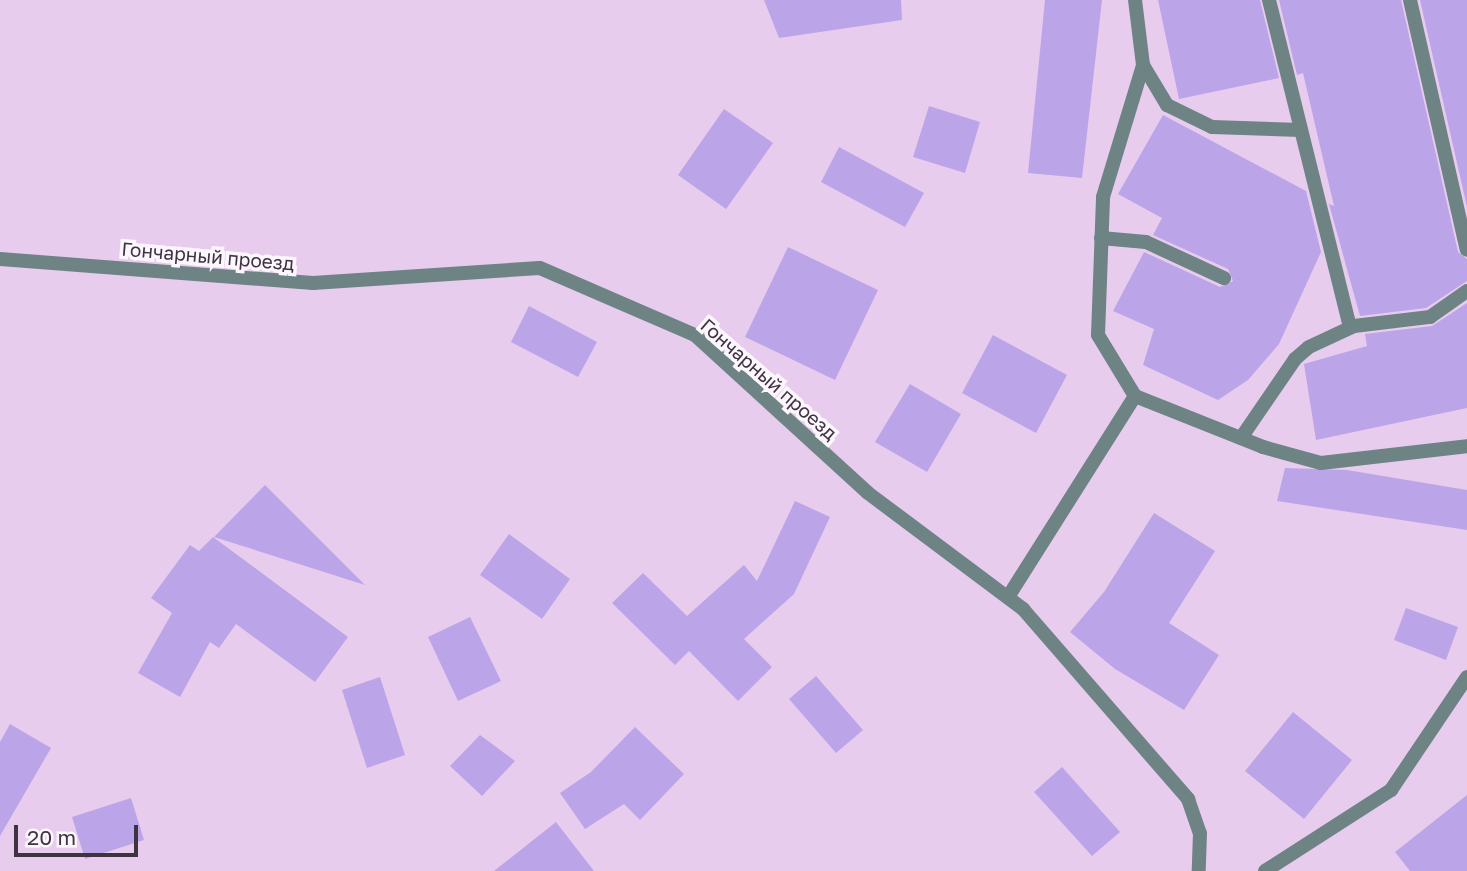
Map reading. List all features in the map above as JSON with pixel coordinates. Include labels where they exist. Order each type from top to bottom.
[{"type":"street","points":[[1135,0],[1143,65],[1103,197],[1098,335],[1135,396],[1241,438],[1321,463],[1467,446]]},
{"type":"street","points":[[1269,0],[1350,327]]},
{"type":"street","points":[[1410,0],[1467,250]]},
{"type":"street","points":[[1143,65],[1167,105],[1212,127],[1301,130]]},
{"type":"street","points":[[1101,239],[1146,242],[1224,278]]},
{"type":"street","name":"Гончарный проезд","points":[[0,258],[313,284],[540,268],[695,335],[868,493],[1008,597],[1188,799],[1199,833],[1199,871]]},
{"type":"street","points":[[1241,438],[1295,359],[1350,327],[1430,317],[1467,291]]},
{"type":"street","points":[[1008,597],[1135,396]]},
{"type":"street","points":[[1265,871],[1391,790],[1467,677]]},
{"type":"building","points":[[764,0],[901,0],[902,20],[779,38]]},
{"type":"building","points":[[1045,0],[1102,0],[1082,178],[1028,173]]},
{"type":"building","points":[[1158,0],[1260,0],[1279,78],[1179,99]]},
{"type":"building","points":[[1279,0],[1401,0],[1458,252],[1467,259],[1467,281],[1426,308],[1360,316],[1329,204],[1334,206],[1303,73],[1297,75]]},
{"type":"building","points":[[1420,0],[1467,0],[1467,207]]},
{"type":"building","points":[[929,106],[980,122],[965,173],[913,157]]},
{"type":"building","points":[[724,109],[773,143],[726,209],[678,175]]},
{"type":"building","points":[[1163,115],[1306,191],[1321,252],[1279,344],[1248,380],[1218,400],[1143,365],[1154,329],[1113,311],[1144,252],[1220,287],[1233,281],[1228,269],[1153,235],[1162,218],[1118,194]]},
{"type":"building","points":[[839,147],[924,193],[905,227],[821,182]]},
{"type":"building","points":[[788,247],[878,290],[835,380],[745,337]]},
{"type":"building","points":[[1467,303],[1467,408],[1316,440],[1304,364],[1367,346],[1365,334],[1432,326]]},
{"type":"building","points":[[529,306],[597,342],[578,377],[511,342]]},
{"type":"building","points":[[993,335],[1067,375],[1036,433],[962,393]]},
{"type":"building","points":[[910,384],[961,414],[927,472],[875,442]]},
{"type":"building","points":[[1285,468],[1347,470],[1467,490],[1467,530],[1277,501]]},
{"type":"building","points":[[265,485],[365,585],[214,537]]},
{"type":"building","points":[[795,501],[830,517],[794,594],[744,639],[772,667],[738,701],[689,651],[675,665],[612,603],[643,573],[687,616],[744,565],[757,581]]},
{"type":"building","points":[[1154,513],[1215,551],[1169,623],[1219,655],[1184,710],[1115,669],[1070,632],[1104,592]]},
{"type":"building","points":[[509,534],[570,579],[542,619],[480,575]]},
{"type":"building","points":[[213,537],[348,637],[315,682],[236,624],[219,648],[210,642],[180,697],[138,673],[172,613],[151,598],[190,545],[199,551]]},
{"type":"building","points":[[1406,608],[1458,627],[1446,660],[1394,640]]},
{"type":"building","points":[[470,617],[501,681],[458,701],[428,637]]},
{"type":"building","points":[[816,676],[863,730],[836,753],[789,699]]},
{"type":"building","points":[[380,677],[405,755],[367,768],[342,690]]},
{"type":"building","points":[[1293,712],[1352,760],[1304,819],[1245,771]]},
{"type":"building","points":[[10,724],[51,748],[0,836],[0,742]]},
{"type":"building","points":[[635,727],[684,774],[640,820],[624,804],[585,829],[560,793],[591,772]]},
{"type":"building","points":[[480,735],[515,761],[482,796],[450,766]]},
{"type":"building","points":[[1062,767],[1120,832],[1092,856],[1034,792]]},
{"type":"building","points":[[1467,795],[1467,871],[1410,871],[1395,852]]},
{"type":"building","points":[[131,798],[144,840],[85,859],[72,817]]},
{"type":"building","points":[[556,822],[594,871],[494,871]]}]
